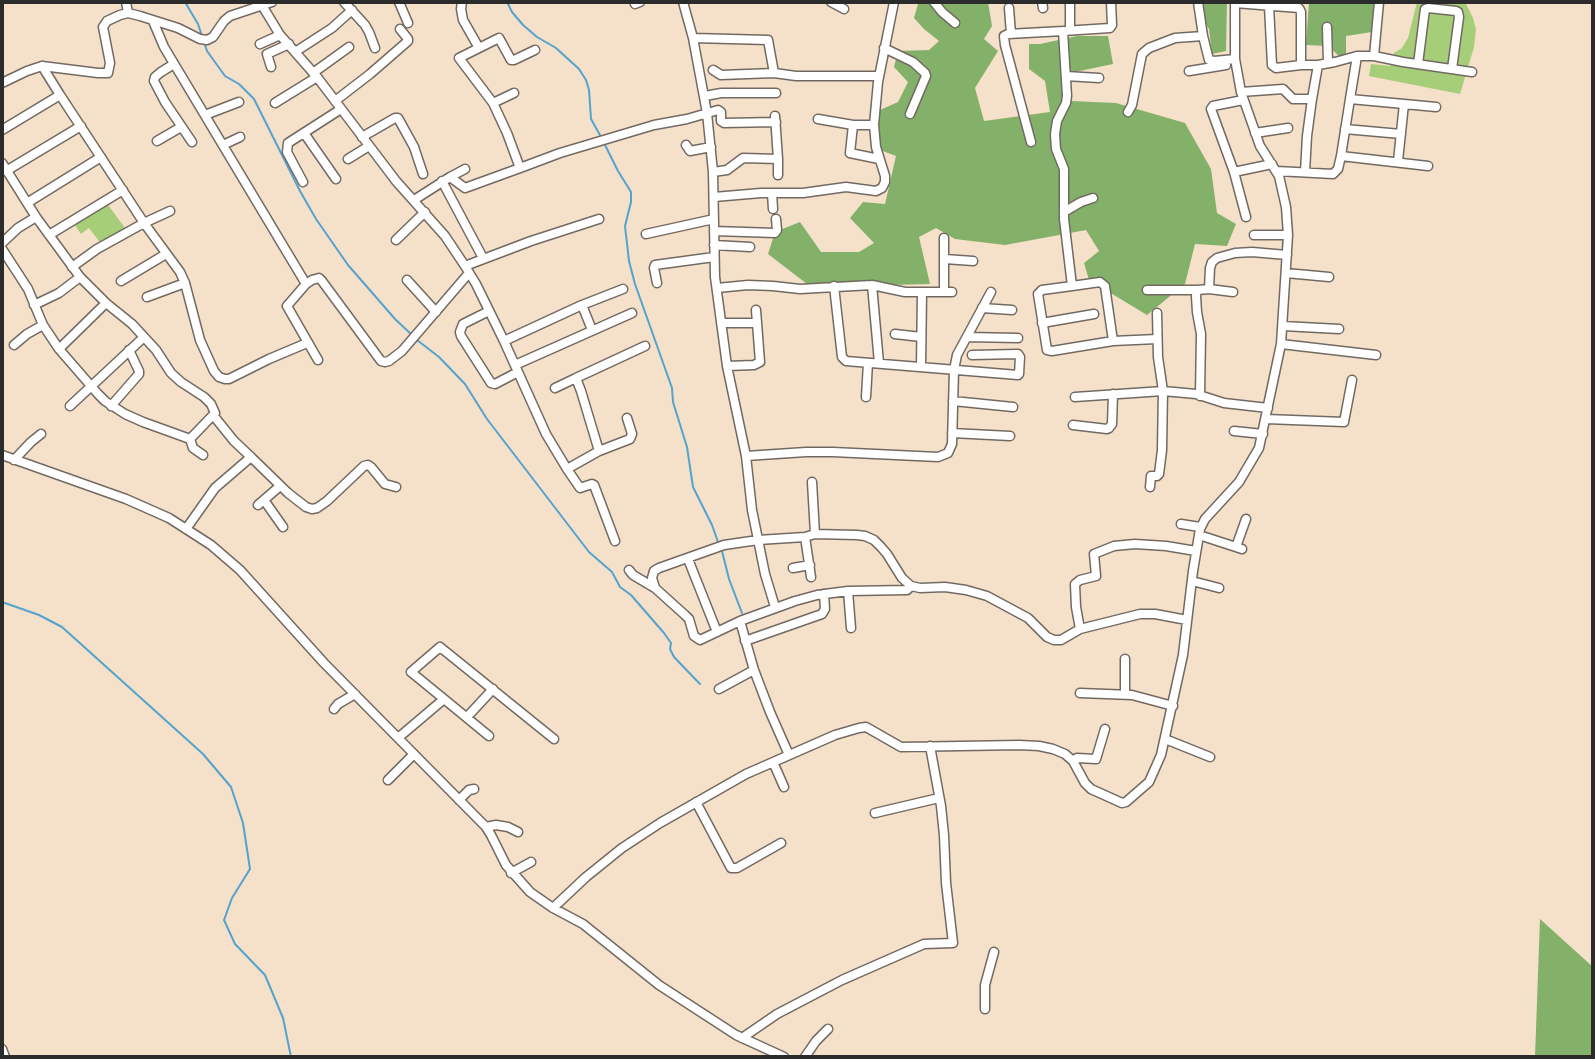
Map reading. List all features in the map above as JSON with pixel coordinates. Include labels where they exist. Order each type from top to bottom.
[{"type":"street","points":[[127,2],[128,13]]},
{"type":"street","points":[[2,83],[42,66],[108,73],[110,63],[103,27],[113,17],[128,13],[178,28],[203,39],[213,37],[230,16],[272,2]]},
{"type":"street","points":[[344,2],[369,32],[375,48]]},
{"type":"street","points":[[399,2],[408,23]]},
{"type":"street","points":[[462,2],[463,20],[479,48]]},
{"type":"street","points":[[684,2],[708,113],[713,173],[714,257],[727,366],[746,456],[752,510],[765,574],[775,607]]},
{"type":"street","points":[[831,2],[844,9]]},
{"type":"street","points":[[714,197],[803,193],[846,187],[879,190],[885,181],[876,147],[874,125],[879,76],[894,2]]},
{"type":"street","points":[[934,2],[955,23]]},
{"type":"street","points":[[1070,2],[1067,30],[1067,96],[1055,134],[1056,149],[1064,169],[1064,212],[1072,286]]},
{"type":"street","points":[[1031,142],[1004,36],[1110,28],[1111,2]]},
{"type":"street","points":[[1198,2],[1209,60],[1236,61]]},
{"type":"street","points":[[1374,56],[1379,2]]},
{"type":"street","points":[[552,908],[586,877],[644,832],[740,778],[835,735],[864,727],[901,747],[1039,746],[1058,751],[1073,761],[1091,789],[1123,803],[1151,779],[1160,760],[1183,655],[1200,531],[1208,516],[1242,478],[1259,448],[1282,344],[1288,235],[1285,200],[1275,167],[1259,146],[1242,96],[1236,61],[1235,3],[1300,10],[1301,65]]},
{"type":"street","points":[[261,4],[281,35],[391,174],[445,236],[467,269],[504,341],[545,435],[580,488],[594,485],[615,541]]},
{"type":"street","points":[[1269,6],[1272,65],[1276,68],[1328,64],[1357,56],[1374,56],[1472,72]]},
{"type":"street","points":[[1009,8],[1011,34]]},
{"type":"street","points":[[1418,64],[1424,9],[1456,11],[1460,15],[1452,69]]},
{"type":"street","points":[[271,67],[267,54],[292,48],[332,28],[352,10]]},
{"type":"street","points":[[153,21],[164,47],[306,284]]},
{"type":"street","points":[[1327,27],[1328,64]]},
{"type":"street","points":[[335,101],[408,41],[400,29]]},
{"type":"street","points":[[260,44],[281,35]]},
{"type":"street","points":[[1128,112],[1132,105],[1142,54],[1175,38],[1203,36]]},
{"type":"street","points":[[520,168],[493,103],[459,58],[499,38],[508,58],[514,60],[535,50]]},
{"type":"street","points":[[693,38],[768,40],[774,74]]},
{"type":"street","points":[[275,103],[349,47]]},
{"type":"street","points":[[884,48],[913,62],[925,73],[910,114]]},
{"type":"street","points":[[1234,172],[1275,167],[1335,173],[1341,156],[1357,56]]},
{"type":"street","points":[[1189,71],[1236,61]]},
{"type":"street","points":[[174,64],[155,77],[154,81],[192,142]]},
{"type":"street","points":[[1305,172],[1307,136],[1318,65]]},
{"type":"street","points":[[42,66],[144,223],[176,266],[185,283],[200,340],[219,377],[225,379],[235,376],[307,343]]},
{"type":"street","points":[[713,71],[721,75],[879,76]]},
{"type":"street","points":[[1066,76],[1099,78]]},
{"type":"street","points":[[1246,217],[1234,172],[1211,109],[1242,96],[1283,89],[1293,99],[1312,99]]},
{"type":"street","points":[[493,103],[514,93]]},
{"type":"street","points":[[705,96],[721,93],[776,93]]},
{"type":"street","points":[[2,130],[60,95]]},
{"type":"street","points":[[1350,99],[1436,107]]},
{"type":"street","points":[[205,115],[239,102]]},
{"type":"street","points":[[1398,161],[1404,104]]},
{"type":"street","points":[[303,182],[286,148],[289,142],[341,109]]},
{"type":"street","points":[[446,179],[465,188],[560,153],[654,125],[719,110],[724,123],[776,119],[778,175]]},
{"type":"street","points":[[362,136],[398,118],[414,147],[422,174]]},
{"type":"street","points":[[818,119],[853,125],[874,125]]},
{"type":"street","points":[[853,125],[850,153],[879,159]]},
{"type":"street","points":[[80,126],[4,167],[80,277],[132,324],[156,350],[171,373],[211,404],[215,413],[190,439]]},
{"type":"street","points":[[157,141],[181,127]]},
{"type":"street","points":[[1255,134],[1288,128]]},
{"type":"street","points":[[1345,129],[1401,134]]},
{"type":"street","points":[[304,133],[336,179]]},
{"type":"street","points":[[223,145],[240,137]]},
{"type":"street","points":[[686,145],[689,151],[711,147]]},
{"type":"street","points":[[348,159],[369,146]]},
{"type":"street","points":[[1341,156],[1429,166]]},
{"type":"street","points":[[27,203],[101,157]]},
{"type":"street","points":[[713,173],[727,170],[743,158],[778,159]]},
{"type":"street","points":[[414,200],[465,169]]},
{"type":"street","points":[[446,179],[483,258]]},
{"type":"street","points":[[50,235],[123,190]]},
{"type":"street","points":[[772,193],[772,209]]},
{"type":"street","points":[[1064,212],[1093,198]]},
{"type":"street","points":[[72,267],[144,223],[170,211]]},
{"type":"street","points":[[396,240],[425,212]]},
{"type":"street","points":[[2,243],[18,228],[36,217]]},
{"type":"street","points":[[318,360],[287,306],[306,284],[321,279],[385,362],[402,351],[436,312],[467,269],[483,258],[599,219]]},
{"type":"street","points":[[646,234],[714,219]]},
{"type":"street","points":[[714,231],[775,233],[776,219]]},
{"type":"street","points":[[1254,235],[1288,235]]},
{"type":"street","points":[[717,288],[761,286],[800,289],[872,285],[896,290],[948,292],[944,238]]},
{"type":"street","points":[[714,245],[750,247]]},
{"type":"street","points":[[2,249],[28,289],[44,325],[59,349],[91,387],[111,406],[143,422],[190,439]]},
{"type":"street","points":[[1209,289],[1210,266],[1217,258],[1243,252],[1287,255]]},
{"type":"street","points":[[121,281],[166,254]]},
{"type":"street","points":[[657,283],[655,265],[714,257]]},
{"type":"street","points":[[945,259],[973,261]]},
{"type":"street","points":[[1286,273],[1329,277]]},
{"type":"street","points":[[34,305],[59,293],[80,277]]},
{"type":"street","points":[[407,280],[436,312]]},
{"type":"street","points":[[1113,341],[1105,286],[1100,282],[1038,292],[1046,348],[1049,351],[1113,341],[1157,339]]},
{"type":"street","points":[[147,297],[185,283]]},
{"type":"street","points":[[872,285],[878,363]]},
{"type":"street","points":[[834,286],[842,357],[846,361],[1019,374],[1018,354],[972,355]]},
{"type":"street","points":[[504,341],[623,289]]},
{"type":"street","points":[[1147,290],[1209,289],[1233,292]]},
{"type":"street","points":[[1197,290],[1201,334],[1200,396]]},
{"type":"street","points":[[921,367],[922,292]]},
{"type":"street","points":[[746,456],[806,452],[944,456],[951,449],[957,355],[992,292]]},
{"type":"street","points":[[59,349],[106,303]]},
{"type":"street","points":[[582,305],[592,330]]},
{"type":"street","points":[[982,308],[1012,310]]},
{"type":"street","points":[[727,366],[758,364],[760,360],[756,310]]},
{"type":"street","points":[[489,311],[463,324],[460,332],[491,383],[495,384],[516,369],[632,313]]},
{"type":"street","points":[[1150,487],[1151,476],[1158,475],[1161,461],[1163,391],[1157,313]]},
{"type":"street","points":[[1042,323],[1094,314]]},
{"type":"street","points":[[721,323],[757,323]]},
{"type":"street","points":[[14,345],[44,325]]},
{"type":"street","points":[[1283,326],[1339,329]]},
{"type":"street","points":[[895,334],[921,337]]},
{"type":"street","points":[[70,406],[144,337]]},
{"type":"street","points":[[967,337],[1018,338]]},
{"type":"street","points":[[1282,344],[1376,355]]},
{"type":"street","points":[[555,388],[645,346]]},
{"type":"street","points":[[111,406],[139,374],[129,349]]},
{"type":"street","points":[[866,397],[868,363]]},
{"type":"street","points":[[576,378],[599,451]]},
{"type":"street","points":[[1266,419],[1344,422],[1352,380]]},
{"type":"street","points":[[1075,397],[1163,391],[1268,408]]},
{"type":"street","points":[[1073,425],[1110,428],[1113,394]]},
{"type":"street","points":[[953,401],[1013,407]]},
{"type":"street","points":[[213,415],[233,440],[306,508],[317,508],[327,501],[365,466],[371,467],[385,484],[396,487]]},
{"type":"street","points":[[567,469],[599,451],[630,439],[632,436],[627,418]]},
{"type":"street","points":[[1234,431],[1263,434]]},
{"type":"street","points":[[952,433],[1010,436]]},
{"type":"street","points":[[14,460],[41,434]]},
{"type":"street","points":[[190,439],[193,448],[203,455]]},
{"type":"street","points":[[2,455],[126,499],[169,518],[211,545],[240,570],[324,663],[486,827],[506,866],[530,892],[552,908],[583,924],[659,985],[742,1038],[784,1057]]},
{"type":"street","points":[[186,529],[215,488],[251,457]]},
{"type":"street","points":[[812,482],[815,534]]},
{"type":"street","points":[[280,486],[261,503],[283,527]]},
{"type":"street","points":[[1181,524],[1239,548],[1246,519]]},
{"type":"street","points":[[911,586],[907,590],[824,594],[775,607],[702,639],[695,638],[685,615],[656,588],[652,578],[654,571],[724,545],[815,534],[865,536],[874,540],[887,554],[902,578],[911,586],[945,587],[987,596],[1028,618],[1054,640],[1061,640],[1080,629],[1148,613],[1187,620]]},
{"type":"street","points":[[805,537],[811,577]]},
{"type":"street","points":[[1080,629],[1075,584],[1096,576],[1094,554],[1114,546],[1135,544],[1196,551]]},
{"type":"street","points":[[688,559],[718,632]]},
{"type":"street","points":[[793,568],[810,565]]},
{"type":"street","points":[[629,570],[656,588]]},
{"type":"street","points":[[1192,580],[1219,588]]},
{"type":"street","points":[[848,591],[852,628]]},
{"type":"street","points":[[745,640],[821,614],[825,610],[824,594]]},
{"type":"street","points":[[740,621],[754,670],[789,755]]},
{"type":"street","points":[[489,736],[411,671],[440,646],[554,739]]},
{"type":"street","points":[[1125,659],[1125,694]]},
{"type":"street","points":[[719,689],[754,670]]},
{"type":"street","points":[[467,718],[493,689]]},
{"type":"street","points":[[1080,692],[1125,694],[1172,705]]},
{"type":"street","points":[[334,709],[355,694]]},
{"type":"street","points":[[398,738],[444,699]]},
{"type":"street","points":[[1073,761],[1077,758],[1096,759],[1105,729]]},
{"type":"street","points":[[1165,739],[1210,757]]},
{"type":"street","points":[[742,1038],[777,1014],[842,980],[924,944],[953,943],[944,835],[930,746]]},
{"type":"street","points":[[388,780],[414,754]]},
{"type":"street","points":[[774,762],[784,787]]},
{"type":"street","points":[[459,800],[469,790],[474,789]]},
{"type":"street","points":[[875,813],[939,797]]},
{"type":"street","points":[[696,802],[731,869],[781,843]]},
{"type":"street","points":[[486,827],[496,825],[518,832]]},
{"type":"street","points":[[511,873],[531,862]]},
{"type":"street","points":[[985,1009],[985,985],[993,952]]},
{"type":"street","points":[[805,1057],[828,1029]]},
{"type":"street","points":[[2,1049],[5,1057]]},
{"type":"green space","points":[[988,2],[992,26],[984,39],[998,51],[975,88],[984,121],[1050,112],[1045,81],[1029,69],[1029,44],[1077,36],[1108,36],[1113,64],[1070,73],[1063,97],[1071,101],[1116,103],[1185,123],[1211,169],[1217,213],[1236,224],[1227,246],[1195,244],[1185,284],[1147,315],[1089,280],[1084,263],[1099,251],[1086,230],[1005,245],[955,239],[936,228],[919,237],[930,284],[811,287],[768,254],[775,232],[800,222],[821,252],[859,252],[874,243],[850,218],[863,202],[885,204],[896,156],[875,148],[880,110],[898,102],[908,82],[894,67],[898,51],[929,50],[939,41],[914,18],[918,4]]},
{"type":"green space","points":[[1192,2],[1227,2],[1226,51],[1212,54],[1209,29]]},
{"type":"green space","points":[[1309,2],[1375,2],[1372,32],[1346,36],[1346,54],[1339,56],[1328,46],[1306,45]]},
{"type":"green space","points":[[1417,2],[1465,2],[1473,18],[1476,29],[1474,47],[1460,94],[1369,76],[1371,64],[1390,66],[1394,53],[1402,48],[1408,38]]},
{"type":"green space","points":[[106,202],[125,228],[102,245],[89,228],[81,234],[75,225]]},
{"type":"green space","points":[[1540,919],[1593,967],[1593,1057],[1535,1057]]},
{"type":"waterway","points":[[185,2],[202,36]]},
{"type":"waterway","points":[[507,2],[523,25],[556,48],[579,69],[589,90],[591,119],[601,137]]},
{"type":"waterway","points":[[204,42],[207,51],[225,76],[239,84],[254,99],[300,191],[348,265],[413,336]]},
{"type":"waterway","points":[[605,145],[631,192],[625,226],[629,261],[672,388],[673,402],[687,447],[693,487],[718,542]]},
{"type":"waterway","points":[[417,340],[439,357],[465,384],[487,419],[589,552],[612,572],[620,587],[631,595],[664,633],[671,643],[670,649],[674,657],[700,684]]},
{"type":"waterway","points":[[722,551],[742,613]]},
{"type":"waterway","points":[[2,602],[39,615],[62,627],[203,754],[231,787],[243,823],[250,869],[232,898],[224,920],[235,944],[265,975],[283,1018],[291,1057]]}]
